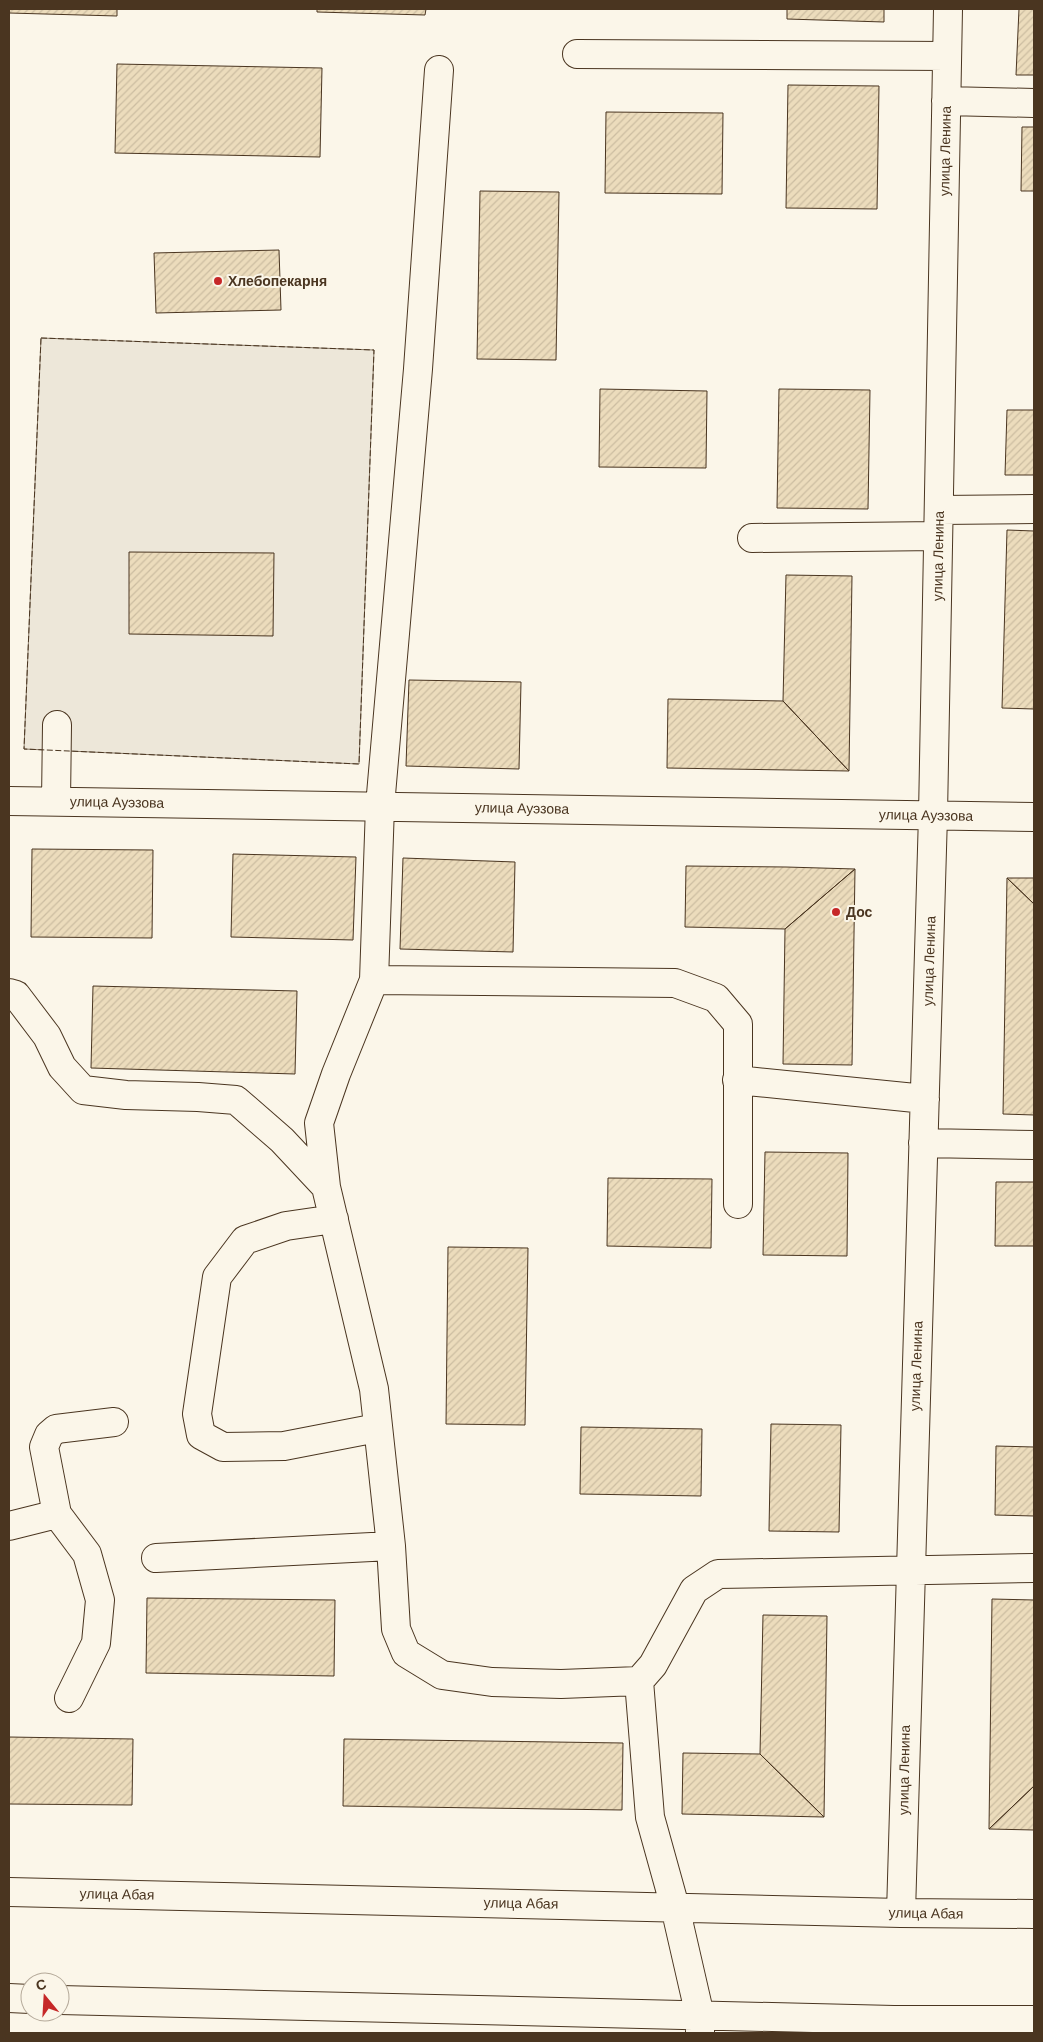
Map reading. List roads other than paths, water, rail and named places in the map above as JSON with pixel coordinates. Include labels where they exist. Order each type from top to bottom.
[{"type":"street","name":"улица Ленина","points":[[901,1912],[933,815],[948,9]]},
{"type":"street","points":[[577,54],[947,56]]},
{"type":"street","points":[[439,70],[418,369],[380,806],[374,980],[336,1074],[319,1123],[326,1187],[374,1390],[391,1546],[396,1629],[406,1653],[442,1675],[512,1683],[561,1684],[639,1681],[653,1666],[694,1590],[718,1574],[1034,1568]]},
{"type":"street","points":[[946,101],[1034,103]]},
{"type":"street","points":[[752,538],[938,523],[1034,509]]},
{"type":"street","points":[[56,801],[57,725]]},
{"type":"street","name":"улица Ауэзова","points":[[9,800],[1034,817]]},
{"type":"street","points":[[374,980],[674,983],[716,998],[738,1024],[738,1204]]},
{"type":"street","points":[[9,993],[16,995],[46,1036],[62,1068],[83,1090],[126,1095],[198,1096],[236,1100],[282,1140],[326,1187]]},
{"type":"street","points":[[737,1080],[924,1099]]},
{"type":"street","points":[[923,1143],[1034,1145]]},
{"type":"street","points":[[334,1219],[286,1226],[245,1240],[217,1277],[197,1414],[201,1435],[223,1447],[284,1446],[377,1428]]},
{"type":"street","points":[[69,1698],[96,1643],[100,1600],[87,1554],[57,1514],[44,1447],[49,1435],[56,1429],[114,1422]]},
{"type":"street","points":[[9,1526],[57,1514]]},
{"type":"street","points":[[156,1558],[391,1546]]},
{"type":"street","points":[[639,1681],[650,1817],[675,1907],[700,2024]]},
{"type":"street","name":"улица Абая","points":[[9,1892],[1034,1914]]},
{"type":"street","points":[[70,2000],[700,2024],[894,2020],[1034,2020]]},
{"type":"place","name":"Хлебопекарня","points":[[218,281]]},
{"type":"place","name":"Дос","points":[[836,912]]}]
